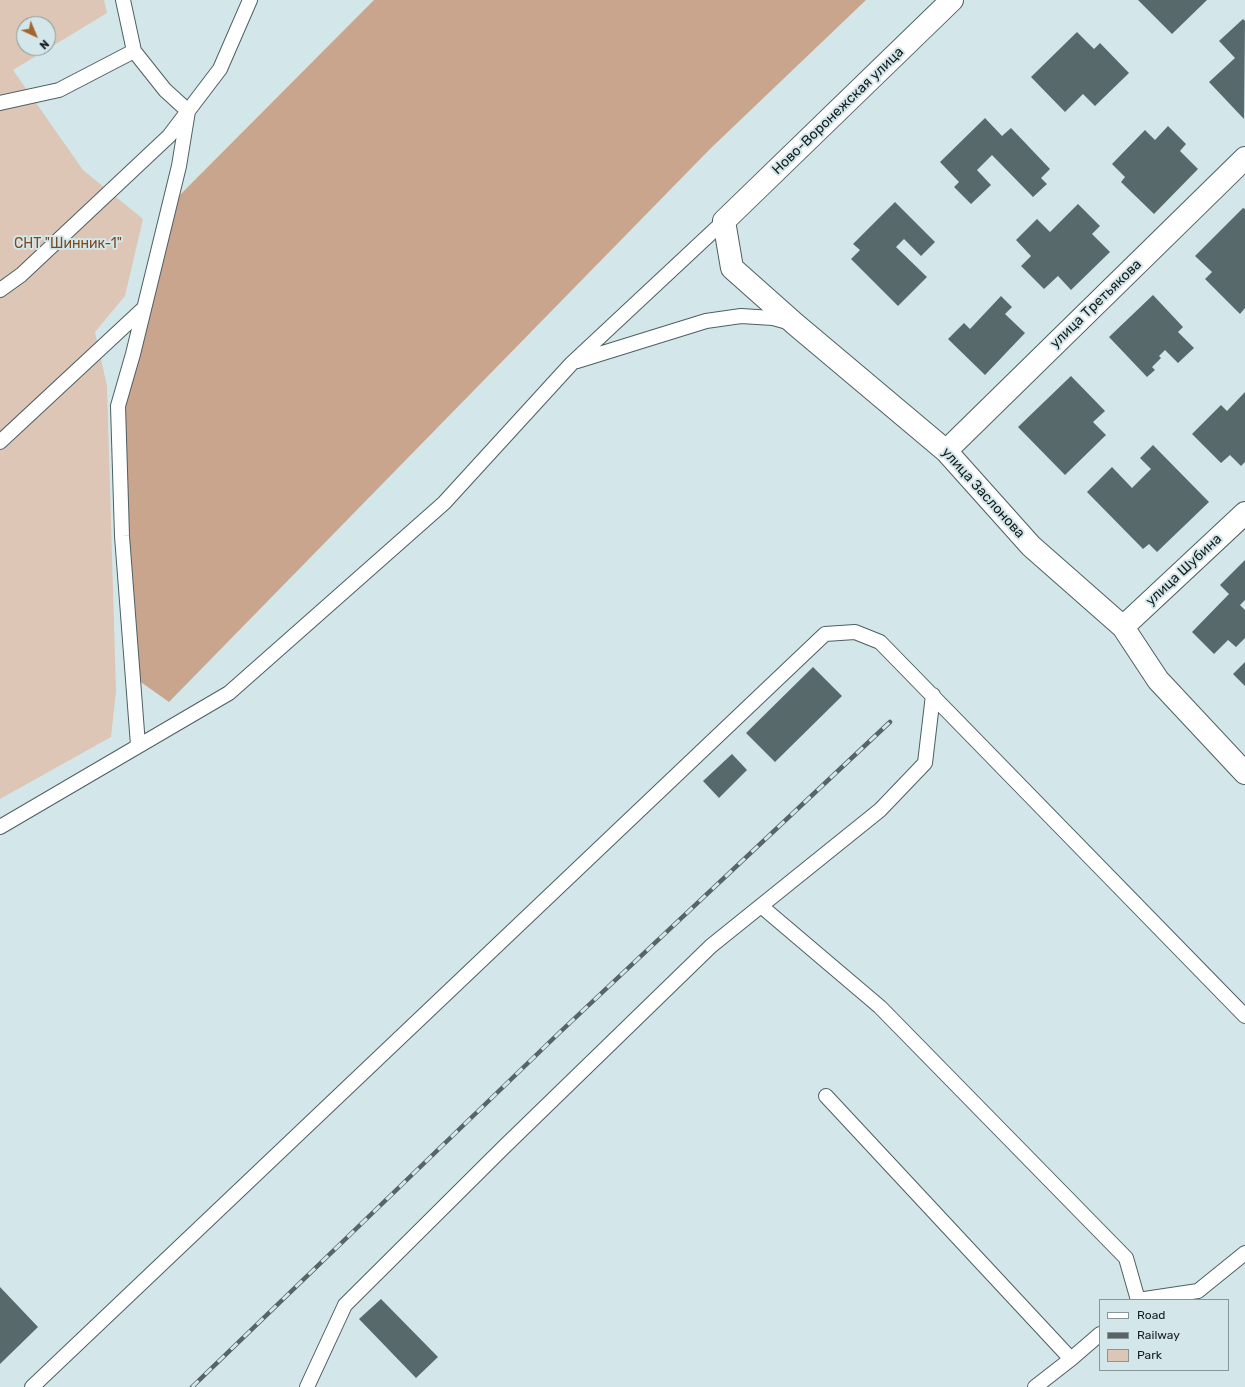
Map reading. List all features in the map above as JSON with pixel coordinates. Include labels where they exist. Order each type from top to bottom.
[{"type":"street","name":"Ново-Воронежская улица","points":[[724,221],[952,0]]},
{"type":"street","name":"улица Третьякова","points":[[946,451],[1245,158]]},
{"type":"street","name":"улица Заслонова","points":[[724,221],[732,268],[795,324],[946,451],[1031,546],[1123,627],[1158,680],[1245,773]]},
{"type":"street","name":"улица Шубина","points":[[1123,627],[1245,513]]},
{"type":"lane","points":[[123,0],[134,51],[165,90],[188,111]]},
{"type":"lane","points":[[0,290],[21,275],[163,142],[220,69],[250,0]]},
{"type":"lane","points":[[0,103],[59,90],[134,51]]},
{"type":"lane","points":[[138,745],[122,536],[118,406],[179,166],[188,111]]},
{"type":"lane","points":[[0,827],[229,693],[444,503],[572,363],[724,221]]},
{"type":"lane","points":[[0,442],[144,308]]},
{"type":"lane","points":[[572,363],[706,321],[741,316],[772,318],[795,324]]},
{"type":"lane","points":[[32,1387],[825,634],[855,632],[880,642],[1245,1016]]},
{"type":"lane","points":[[307,1387],[345,1305],[504,1147],[711,946],[880,810],[925,763],[933,696]]},
{"type":"lane","points":[[761,906],[880,1007],[1126,1258],[1138,1299]]},
{"type":"lane","points":[[826,1096],[1071,1360]]},
{"type":"lane","points":[[1145,1299],[1198,1291],[1245,1253]]},
{"type":"lane","points":[[1035,1387],[1071,1360],[1099,1335]]},
{"type":"green space","name":"СНТ \"Шинник-1\"","points":[[0,0],[104,0],[107,13],[56,44],[56,16],[16,16],[16,56],[36,56],[13,70],[83,170],[143,219],[125,296],[95,332],[107,386],[116,691],[111,737],[0,799]]},
{"type":"shaded area","points":[[374,0],[866,0],[710,149],[169,702],[128,673],[123,395],[159,216]]},
{"type":"building","points":[[1138,0],[1207,0],[1172,34]]},
{"type":"building","points":[[1243,19],[1245,21],[1244,119],[1209,82],[1235,58],[1219,41]]},
{"type":"building","points":[[1077,32],[1094,49],[1100,43],[1129,73],[1095,106],[1083,94],[1065,112],[1031,77]]},
{"type":"building","points":[[985,118],[1002,136],[1011,128],[1050,169],[1041,178],[1047,184],[1033,197],[992,155],[977,170],[991,185],[971,204],[954,187],[959,182],[940,162]]},
{"type":"building","points":[[1168,126],[1186,144],[1180,151],[1198,169],[1154,214],[1121,182],[1125,177],[1112,164],[1145,130],[1155,140]]},
{"type":"building","points":[[895,202],[935,242],[921,256],[904,239],[896,247],[927,277],[898,306],[851,259],[860,250],[853,244]]},
{"type":"building","points":[[1078,204],[1100,226],[1092,234],[1110,252],[1071,290],[1058,276],[1044,289],[1021,266],[1031,256],[1016,240],[1037,219],[1050,232]]},
{"type":"building","points":[[1243,208],[1245,209],[1245,308],[1240,314],[1205,279],[1212,272],[1195,256]]},
{"type":"building","points":[[1153,295],[1183,327],[1178,332],[1194,348],[1178,363],[1165,350],[1159,356],[1161,358],[1152,367],[1155,370],[1147,377],[1109,337]]},
{"type":"building","points":[[1001,296],[1012,307],[1005,314],[1025,333],[985,375],[948,339],[964,323],[970,329]]},
{"type":"building","points":[[1071,376],[1105,411],[1093,422],[1106,435],[1065,475],[1018,427]]},
{"type":"building","points":[[1245,392],[1245,462],[1241,466],[1230,455],[1221,463],[1192,434],[1221,405],[1227,411]]},
{"type":"building","points":[[1153,445],[1209,502],[1157,552],[1149,544],[1143,549],[1087,492],[1112,467],[1132,488],[1151,469],[1140,458]]},
{"type":"building","points":[[1245,560],[1245,600],[1240,605],[1245,610],[1245,638],[1236,647],[1228,640],[1214,654],[1192,632],[1229,594],[1220,585]]},
{"type":"building","points":[[1245,662],[1245,686],[1233,674]]},
{"type":"building","points":[[813,667],[842,696],[775,762],[746,733]]},
{"type":"building","points":[[732,754],[747,770],[719,798],[703,781]]},
{"type":"building","points":[[0,1287],[38,1327],[0,1364]]},
{"type":"building","points":[[381,1299],[438,1357],[416,1378],[359,1319]]},
{"type":"railway","points":[[192,1387],[558,1034],[890,722]]}]
